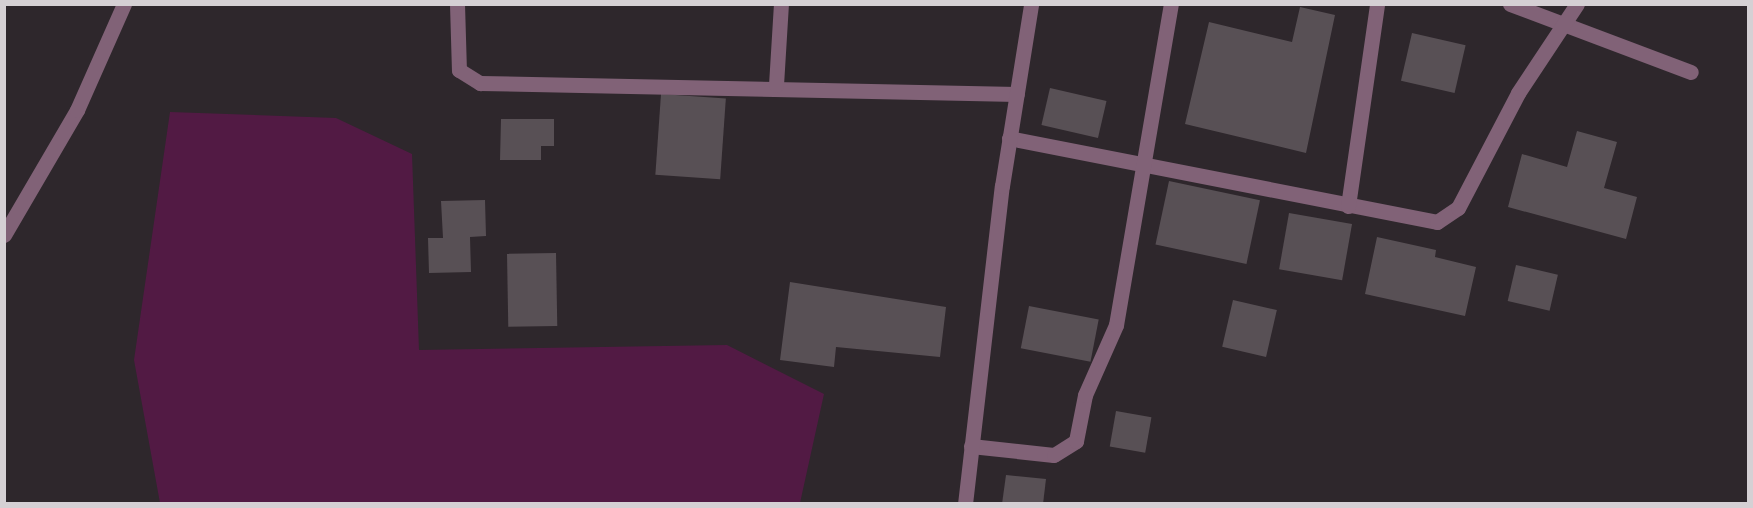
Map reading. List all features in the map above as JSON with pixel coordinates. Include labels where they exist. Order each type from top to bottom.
[{"type":"street","points":[[4,236],[77,110],[124,4]]},
{"type":"street","points":[[457,4],[459,70],[480,83],[776,85],[1017,94]]},
{"type":"street","points":[[776,85],[782,4]]},
{"type":"street","points":[[965,504],[1009,138],[1031,4]]},
{"type":"street","points":[[971,446],[1054,455],[1076,441],[1085,395],[1116,325],[1171,4]]},
{"type":"street","points":[[1348,206],[1377,4]]},
{"type":"street","points":[[1510,4],[1691,72]]},
{"type":"street","points":[[1009,138],[1424,223],[1447,219],[1469,190],[1518,93],[1577,4]]},
{"type":"shaded area","points":[[170,112],[336,118],[412,154],[419,350],[727,345],[824,394],[800,503],[160,503],[134,360]]},
{"type":"building","points":[[1300,7],[1335,15],[1306,153],[1185,124],[1209,22],[1292,42]]},
{"type":"building","points":[[1412,33],[1466,45],[1455,93],[1401,81]]},
{"type":"building","points":[[1050,88],[1107,101],[1098,138],[1041,125]]},
{"type":"building","points":[[661,94],[726,99],[720,179],[655,175]]},
{"type":"building","points":[[501,119],[554,119],[554,146],[541,146],[541,160],[500,160]]},
{"type":"building","points":[[1577,131],[1617,142],[1604,188],[1637,197],[1626,239],[1508,207],[1522,154],[1567,167]]},
{"type":"building","points":[[1169,181],[1260,200],[1246,264],[1155,245]]},
{"type":"building","points":[[485,200],[486,236],[470,237],[471,272],[429,273],[428,238],[443,238],[441,201]]},
{"type":"building","points":[[1289,213],[1352,224],[1342,280],[1279,269]]},
{"type":"building","points":[[1377,237],[1436,250],[1435,257],[1476,267],[1465,316],[1365,294]]},
{"type":"building","points":[[556,253],[557,326],[508,327],[507,254]]},
{"type":"building","points":[[1516,265],[1558,275],[1550,311],[1508,301]]},
{"type":"building","points":[[790,282],[946,307],[940,357],[836,347],[834,367],[780,360]]},
{"type":"building","points":[[1233,300],[1277,310],[1266,357],[1222,347]]},
{"type":"building","points":[[1029,306],[1099,320],[1090,362],[1021,348]]},
{"type":"building","points":[[1116,411],[1151,417],[1145,453],[1110,446]]},
{"type":"building","points":[[1006,475],[1046,479],[1043,504],[1002,504]]}]
